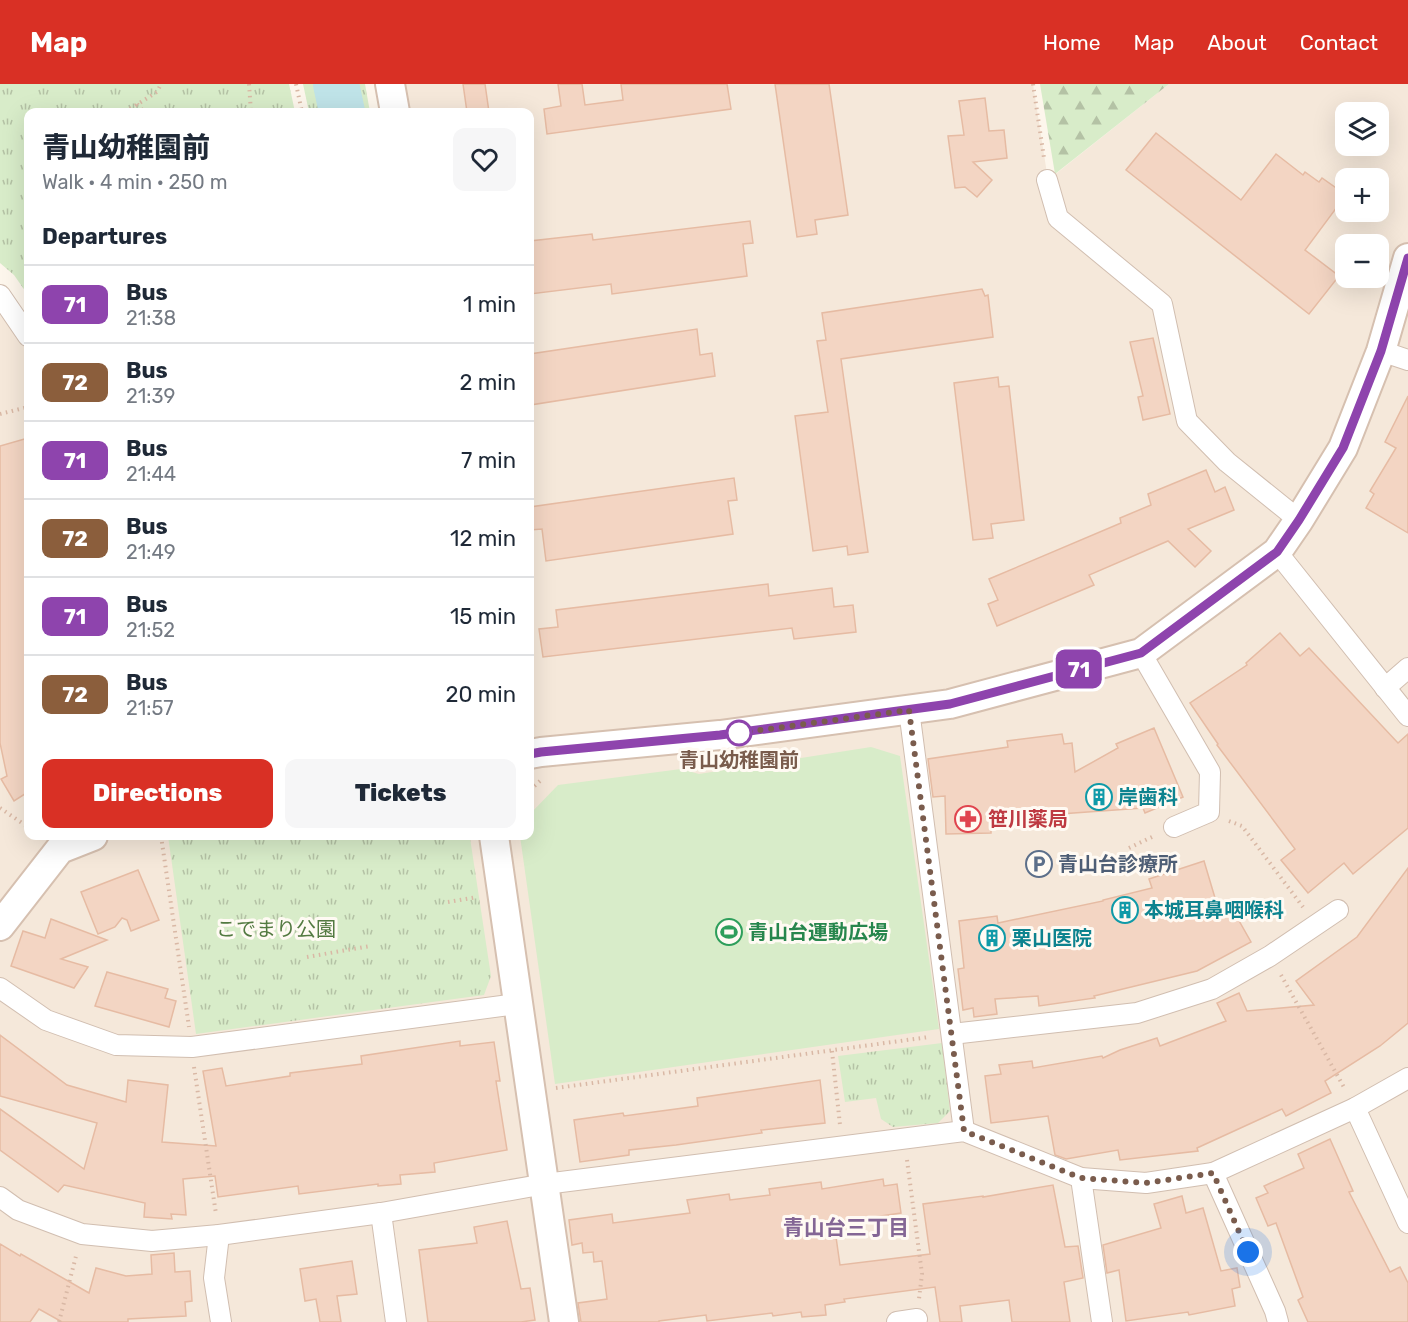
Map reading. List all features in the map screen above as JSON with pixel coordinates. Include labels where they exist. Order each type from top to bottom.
[{"type":"street","points":[[390,84],[394,108]]},
{"type":"street","points":[[1047,180],[1058,218],[1162,304],[1187,421],[1227,462],[1299,520]]},
{"type":"street","points":[[536,766],[541,752],[720,735],[950,704],[1141,653],[1277,552],[1299,520],[1343,448],[1381,351],[1408,258]]},
{"type":"street","points":[[0,295],[24,330]]},
{"type":"street","points":[[1381,351],[1408,360]]},
{"type":"street","points":[[1277,552],[1408,716]]},
{"type":"street","points":[[1141,653],[1210,772],[1209,812],[1174,827]]},
{"type":"street","points":[[1384,687],[1408,669]]},
{"type":"street","points":[[909,710],[964,1131]]},
{"type":"street","points":[[0,926],[60,849],[83,840]]},
{"type":"street","points":[[495,840],[564,1322]]},
{"type":"street","points":[[952,1034],[1137,1013],[1212,989],[1270,956],[1338,910]]},
{"type":"street","points":[[0,988],[46,1020],[116,1045],[192,1047],[517,1004]]},
{"type":"street","points":[[0,1197],[18,1209],[82,1234],[152,1241],[219,1235],[381,1213],[545,1184],[964,1131],[1081,1178],[1146,1183],[1213,1173],[1355,1108],[1408,1078]]},
{"type":"street","points":[[1355,1108],[1408,1223]]},
{"type":"street","points":[[1213,1173],[1278,1322]]},
{"type":"street","points":[[1081,1178],[1102,1322]]},
{"type":"street","points":[[381,1213],[396,1322]]},
{"type":"street","points":[[219,1235],[214,1278],[221,1322]]},
{"type":"street","points":[[897,1322],[916,1319]]},
{"type":"path","points":[[132,108],[157,92],[161,84]]},
{"type":"path","points":[[249,84],[251,108]]},
{"type":"path","points":[[296,84],[301,108]]},
{"type":"path","points":[[1033,84],[1047,180]]},
{"type":"path","points":[[138,104],[141,108]]},
{"type":"path","points":[[0,414],[24,408]]},
{"type":"path","points":[[0,808],[24,824]]},
{"type":"path","points":[[1242,826],[1316,925]]},
{"type":"path","points":[[1128,848],[1174,827]]},
{"type":"path","points":[[162,840],[219,1235]]},
{"type":"path","points":[[448,902],[485,896]]},
{"type":"path","points":[[307,957],[370,946]]},
{"type":"path","points":[[1295,1000],[1355,1108]]},
{"type":"path","points":[[550,1089],[931,1037]]},
{"type":"path","points":[[832,1051],[842,1146]]},
{"type":"path","points":[[905,1139],[922,1274],[916,1319]]},
{"type":"path","points":[[60,1322],[82,1234]]},
{"type":"shaded area","points":[[390,84],[1033,84],[1048,180],[1169,84],[1408,84],[1408,1322],[0,1322],[0,295],[24,330],[24,840],[534,840],[534,108],[394,108]]},
{"type":"green space","points":[[0,84],[289,84],[294,108],[24,108],[24,289],[14,275],[0,263]]},
{"type":"green space","points":[[303,84],[365,84],[369,108],[308,108]]},
{"type":"green space","points":[[1040,84],[1169,84],[1055,174]]},
{"type":"green space","name":"青山台運動広場","points":[[871,747],[900,756],[939,1029],[555,1084],[521,840],[534,840],[534,810],[558,785],[681,769],[699,774]]},
{"type":"green space","name":"こでまり公園","points":[[169,840],[470,840],[491,976],[484,995],[196,1034]]},
{"type":"green space","points":[[942,1043],[950,1111],[938,1123],[893,1127],[881,1119],[876,1098],[845,1102],[838,1056]]},
{"type":"building","points":[[463,84],[485,84],[488,108],[466,108]]},
{"type":"building","points":[[558,84],[582,84],[585,105],[623,100],[621,84],[727,84],[731,109],[547,134],[544,109],[561,106]]},
{"type":"building","points":[[775,84],[829,84],[848,215],[815,220],[817,234],[797,237]]},
{"type":"building","points":[[985,98],[989,131],[1004,130],[1007,158],[973,162],[992,180],[977,197],[965,187],[955,188],[948,136],[964,135],[959,101]]},
{"type":"building","points":[[1156,133],[1241,200],[1276,154],[1303,175],[1305,172],[1319,182],[1322,178],[1335,187],[1335,210],[1305,250],[1335,273],[1335,281],[1309,314],[1126,170]]},
{"type":"building","points":[[750,221],[753,243],[743,244],[747,276],[612,294],[611,284],[534,294],[534,241],[592,234],[593,240]]},
{"type":"building","points":[[982,289],[985,296],[988,295],[993,337],[841,359],[868,552],[848,555],[847,546],[813,551],[795,416],[828,412],[817,341],[826,340],[822,313]]},
{"type":"building","points":[[697,329],[700,355],[712,353],[715,376],[534,404],[534,353]]},
{"type":"building","points":[[1153,338],[1170,414],[1143,420],[1138,397],[1143,396],[1130,342]]},
{"type":"building","points":[[998,377],[999,387],[1009,386],[1024,520],[991,524],[993,538],[973,540],[954,383]]},
{"type":"building","points":[[1408,396],[1408,533],[1366,508],[1374,494],[1370,491],[1396,448],[1385,442]]},
{"type":"building","points":[[24,439],[24,795],[14,801],[1,779],[7,776],[0,743],[0,446]]},
{"type":"building","points":[[1206,470],[1215,492],[1225,487],[1234,510],[1188,529],[1211,551],[1195,567],[1168,541],[1089,575],[1094,585],[997,626],[988,604],[998,600],[989,579],[1121,523],[1120,518],[1151,505],[1148,494]]},
{"type":"building","points":[[734,478],[737,500],[728,501],[733,534],[546,561],[542,529],[534,530],[534,506]]},
{"type":"building","points":[[768,584],[769,596],[832,588],[834,607],[853,605],[856,632],[794,639],[792,628],[543,657],[539,629],[558,627],[556,610]]},
{"type":"building","points":[[1280,633],[1300,656],[1309,648],[1398,743],[1408,734],[1408,828],[1353,874],[1344,863],[1308,893],[1281,860],[1295,849],[1217,745],[1190,703],[1247,665],[1246,663]]},
{"type":"building","points":[[1154,728],[1183,797],[1145,813],[1143,808],[1060,814],[1060,823],[991,828],[991,833],[946,834],[945,796],[933,797],[928,759],[1008,747],[1007,741],[1062,734],[1064,744],[1072,743],[1075,772],[1118,748],[1116,744]]},
{"type":"building","points":[[1204,861],[1221,918],[1234,912],[1251,942],[1197,971],[1094,996],[1095,998],[1039,1006],[1038,996],[995,999],[997,1014],[974,1017],[973,1008],[963,1010],[958,969],[964,968],[959,921],[997,916],[998,923],[1103,901],[1152,888],[1149,879]]},
{"type":"building","points":[[1408,868],[1408,1023],[1380,1046],[1325,1081],[1331,1093],[1286,1116],[1282,1109],[1197,1148],[1198,1151],[1120,1160],[1118,1150],[1066,1159],[1055,1155],[1048,1116],[991,1123],[985,1076],[1001,1074],[999,1065],[1032,1061],[1033,1068],[1102,1056],[1103,1058],[1157,1038],[1160,1046],[1226,1021],[1217,1003],[1239,993],[1247,1011],[1314,1005],[1296,981],[1357,937]]},
{"type":"building","points":[[138,870],[159,920],[131,931],[127,920],[122,918],[115,927],[98,934],[81,892]]},
{"type":"building","points":[[51,919],[107,940],[61,959],[88,967],[74,988],[11,966],[23,931],[45,938]]},
{"type":"building","points":[[107,972],[168,989],[165,998],[176,1001],[169,1027],[95,1006]]},
{"type":"building","points":[[0,1035],[67,1085],[126,1102],[128,1080],[168,1085],[162,1142],[216,1146],[203,1071],[222,1068],[226,1086],[290,1076],[290,1073],[362,1064],[361,1056],[460,1041],[460,1046],[494,1042],[500,1081],[496,1081],[507,1150],[434,1163],[435,1172],[400,1175],[401,1184],[378,1186],[378,1184],[299,1194],[298,1186],[218,1197],[215,1176],[183,1179],[186,1215],[171,1214],[172,1219],[144,1217],[145,1203],[64,1185],[58,1192],[0,1150],[0,1109],[84,1169],[97,1123],[0,1096]]},
{"type":"building","points":[[820,1080],[825,1123],[629,1150],[629,1155],[580,1162],[574,1120],[698,1106],[697,1098]]},
{"type":"building","points":[[1330,1139],[1353,1191],[1349,1192],[1390,1272],[1400,1267],[1408,1283],[1408,1322],[1308,1322],[1298,1300],[1303,1297],[1276,1223],[1268,1226],[1256,1198],[1268,1193],[1264,1186],[1304,1168],[1298,1154]]},
{"type":"building","points":[[883,1179],[884,1186],[897,1184],[901,1213],[834,1223],[840,1265],[930,1254],[923,1204],[1053,1185],[1065,1247],[1078,1246],[1083,1278],[1064,1282],[1070,1322],[1012,1322],[1009,1300],[960,1306],[962,1322],[940,1322],[935,1287],[844,1299],[845,1302],[825,1305],[826,1315],[802,1317],[801,1312],[707,1321],[706,1315],[659,1322],[581,1322],[578,1303],[607,1299],[602,1261],[594,1262],[593,1252],[583,1253],[582,1243],[572,1245],[569,1220],[612,1214],[613,1223],[690,1213],[687,1200],[729,1194],[730,1200],[770,1195],[769,1189],[821,1182],[822,1189]]},
{"type":"building","points":[[1182,1196],[1186,1213],[1203,1208],[1221,1271],[1237,1268],[1240,1287],[1232,1289],[1235,1306],[1189,1315],[1188,1312],[1126,1321],[1119,1270],[1107,1273],[1103,1245],[1161,1228],[1154,1204]]},
{"type":"building","points":[[507,1221],[521,1289],[530,1288],[535,1320],[428,1322],[419,1250],[477,1243],[474,1227]]},
{"type":"building","points":[[0,1244],[89,1293],[96,1268],[126,1276],[152,1274],[151,1255],[174,1253],[175,1272],[190,1271],[192,1301],[185,1302],[186,1316],[128,1319],[128,1322],[62,1322],[39,1309],[30,1322],[0,1322]]},
{"type":"building","points":[[352,1261],[357,1294],[337,1296],[341,1322],[320,1322],[316,1299],[305,1301],[300,1269]]},
{"type":"waterway","points":[[336,84],[341,108]]},
{"type":"bus line","name":"71","points":[[534,753],[720,735],[950,704],[1141,653],[1277,552],[1299,520],[1343,448],[1381,351],[1408,258]]},
{"type":"place","name":"青山幼稚園前","points":[[739,733]]},
{"type":"place","name":"岸歯科","points":[[1099,797]]},
{"type":"place","name":"笹川薬局","points":[[968,819]]},
{"type":"place","name":"青山台診療所","points":[[1039,864]]},
{"type":"place","name":"本城耳鼻咽喉科","points":[[1125,910]]},
{"type":"place","name":"青山台運動広場","points":[[729,932]]},
{"type":"place","name":"栗山医院","points":[[992,938]]},
{"type":"district","name":"青山台三丁目","points":[[846,1227]]},
{"type":"route","points":[[739,733],[909,710],[964,1131],[1081,1178],[1146,1183],[1213,1173],[1248,1252]]}]
